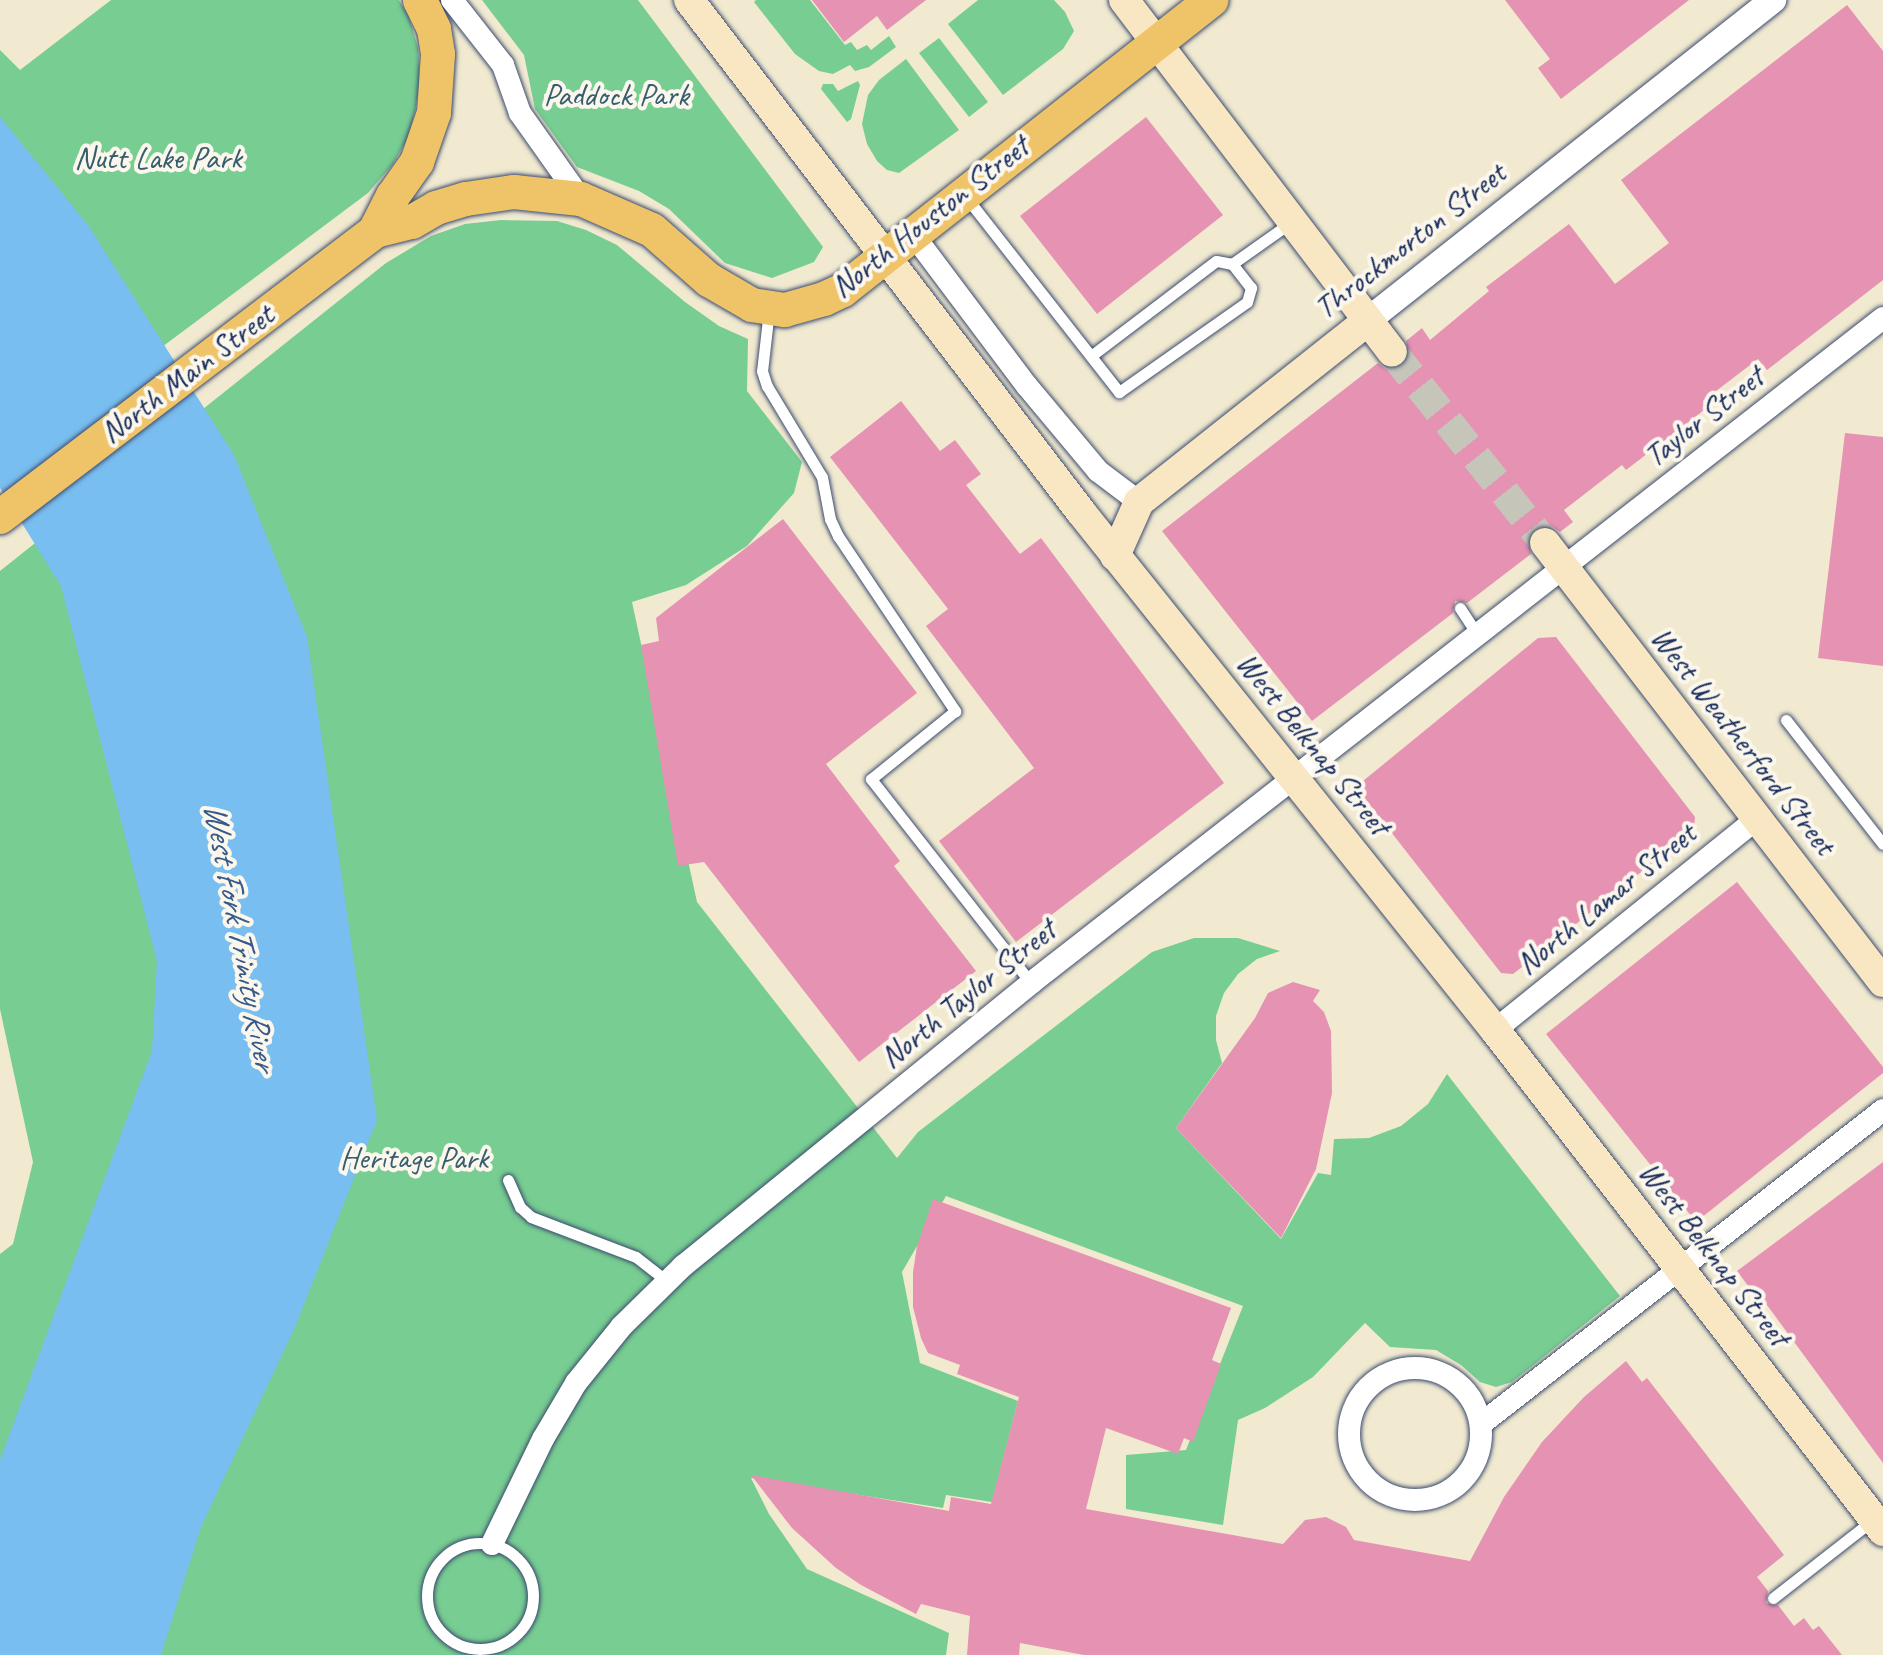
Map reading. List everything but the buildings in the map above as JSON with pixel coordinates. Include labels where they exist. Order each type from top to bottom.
[{"type":"main road","points":[[372,234],[417,162],[434,113],[438,54],[434,29],[420,0]]},
{"type":"main road","name":"West Belknap Street","points":[[689,0],[1115,556],[1495,1030],[1880,1521]]},
{"type":"main road","points":[[1124,0],[1392,352]]},
{"type":"main road","name":"North Houston Street","points":[[372,234],[412,222],[436,208],[491,193],[540,193],[581,199],[635,219],[732,295],[769,309],[805,306],[843,290],[1211,0]]},
{"type":"main road","name":"North Main Street","points":[[0,517],[372,234]]},
{"type":"main road","name":"Throckmorton Street","points":[[1115,556],[1139,502],[1367,321]]},
{"type":"main road","name":"West Weatherford Street","points":[[1554,555],[1883,982]]},
{"type":"street","points":[[452,0],[503,65],[520,113],[581,199]]},
{"type":"street","name":"Throckmorton Street","points":[[1367,321],[1773,0]]},
{"type":"street","points":[[912,233],[1027,386],[1098,471],[1139,502]]},
{"type":"street","name":"Taylor Street","points":[[1554,555],[1883,318]]},
{"type":"street","name":"North Taylor Street","points":[[492,1544],[543,1439],[576,1383],[622,1326],[667,1281],[1031,983],[1296,779],[1477,634],[1554,555]]},
{"type":"street","name":"North Lamar Street","points":[[1495,1030],[1758,818]]},
{"type":"street","points":[[1481,1424],[1473,1402],[1459,1384],[1439,1372],[1405,1369],[1374,1382],[1358,1399],[1350,1420],[1350,1444],[1357,1465],[1371,1484],[1391,1496],[1413,1500],[1436,1497],[1456,1486],[1472,1469],[1480,1447],[1481,1424],[1883,1110]]},
{"type":"lane","points":[[963,194],[1119,392],[1247,302],[1251,288],[1232,264],[1216,261],[1092,355]]},
{"type":"lane","points":[[1232,264],[1293,221]]},
{"type":"lane","points":[[769,309],[762,371],[767,386],[822,477],[830,519],[838,536],[955,711],[871,779],[1031,983]]},
{"type":"lane","points":[[1460,608],[1477,634]]},
{"type":"lane","points":[[1786,720],[1883,844]]},
{"type":"lane","points":[[508,1180],[520,1207],[531,1217],[636,1257],[667,1281]]},
{"type":"lane","points":[[1773,1598],[1880,1521]]},
{"type":"lane","points":[[475,1542],[492,1544],[508,1551],[522,1563],[531,1579],[533,1598],[530,1616],[521,1631],[506,1643],[489,1649],[471,1649],[454,1643],[441,1633],[431,1619],[427,1585],[444,1556],[458,1547],[475,1542]]},
{"type":"green space","name":"Nutt Lake Park","points":[[111,0],[399,0],[409,17],[418,48],[420,83],[415,111],[409,136],[393,164],[368,193],[0,468],[0,50],[20,70]]},
{"type":"green space","name":"Paddock Park","points":[[482,0],[638,0],[823,247],[814,262],[772,278],[725,263],[669,209],[639,191],[577,167],[535,109],[524,55]]},
{"type":"green space","points":[[810,0],[845,45],[851,42],[857,50],[867,45],[871,50],[889,36],[896,47],[869,67],[855,71],[850,65],[833,74],[819,71],[795,54],[754,2]]},
{"type":"green space","points":[[978,0],[1054,0],[1065,12],[1074,31],[1063,49],[1003,95],[948,24]]},
{"type":"green space","points":[[939,38],[988,102],[969,117],[919,53]]},
{"type":"green space","points":[[906,59],[959,130],[899,173],[887,170],[877,161],[867,144],[862,124],[868,95],[879,80]]},
{"type":"green space","points":[[858,81],[860,85],[851,119],[847,122],[821,89],[823,84],[833,84],[838,91]]},
{"type":"green space","name":"Heritage Park","points":[[501,220],[557,221],[586,230],[617,245],[719,326],[748,339],[747,391],[802,462],[794,493],[747,546],[686,585],[632,602],[697,902],[897,1158],[918,1132],[1152,952],[1194,938],[1238,938],[1280,951],[1257,959],[1238,974],[1224,993],[1216,1016],[1216,1040],[1222,1063],[1176,1128],[1281,1239],[1318,1173],[1331,1175],[1334,1139],[1369,1138],[1401,1126],[1428,1104],[1447,1074],[1620,1296],[1512,1382],[1496,1387],[1480,1382],[1461,1365],[1436,1350],[1390,1347],[1365,1323],[1313,1377],[1265,1408],[1238,1420],[1223,1525],[1126,1509],[1126,1455],[1186,1450],[1243,1306],[946,1196],[902,1272],[920,1363],[1018,1401],[992,1502],[946,1495],[943,1508],[751,1478],[769,1514],[807,1569],[949,1633],[946,1655],[0,1655],[0,1254],[13,1244],[33,1162],[0,1009],[0,571],[386,263],[431,236],[465,224]]},
{"type":"water","name":"West Fork Trinity River","points":[[0,117],[88,225],[234,455],[307,637],[377,1120],[295,1327],[201,1527],[161,1655],[0,1655],[0,1460],[152,1051],[157,961],[61,586],[0,488]]},
{"type":"tunnel","points":[[1392,352],[1545,543]]}]
